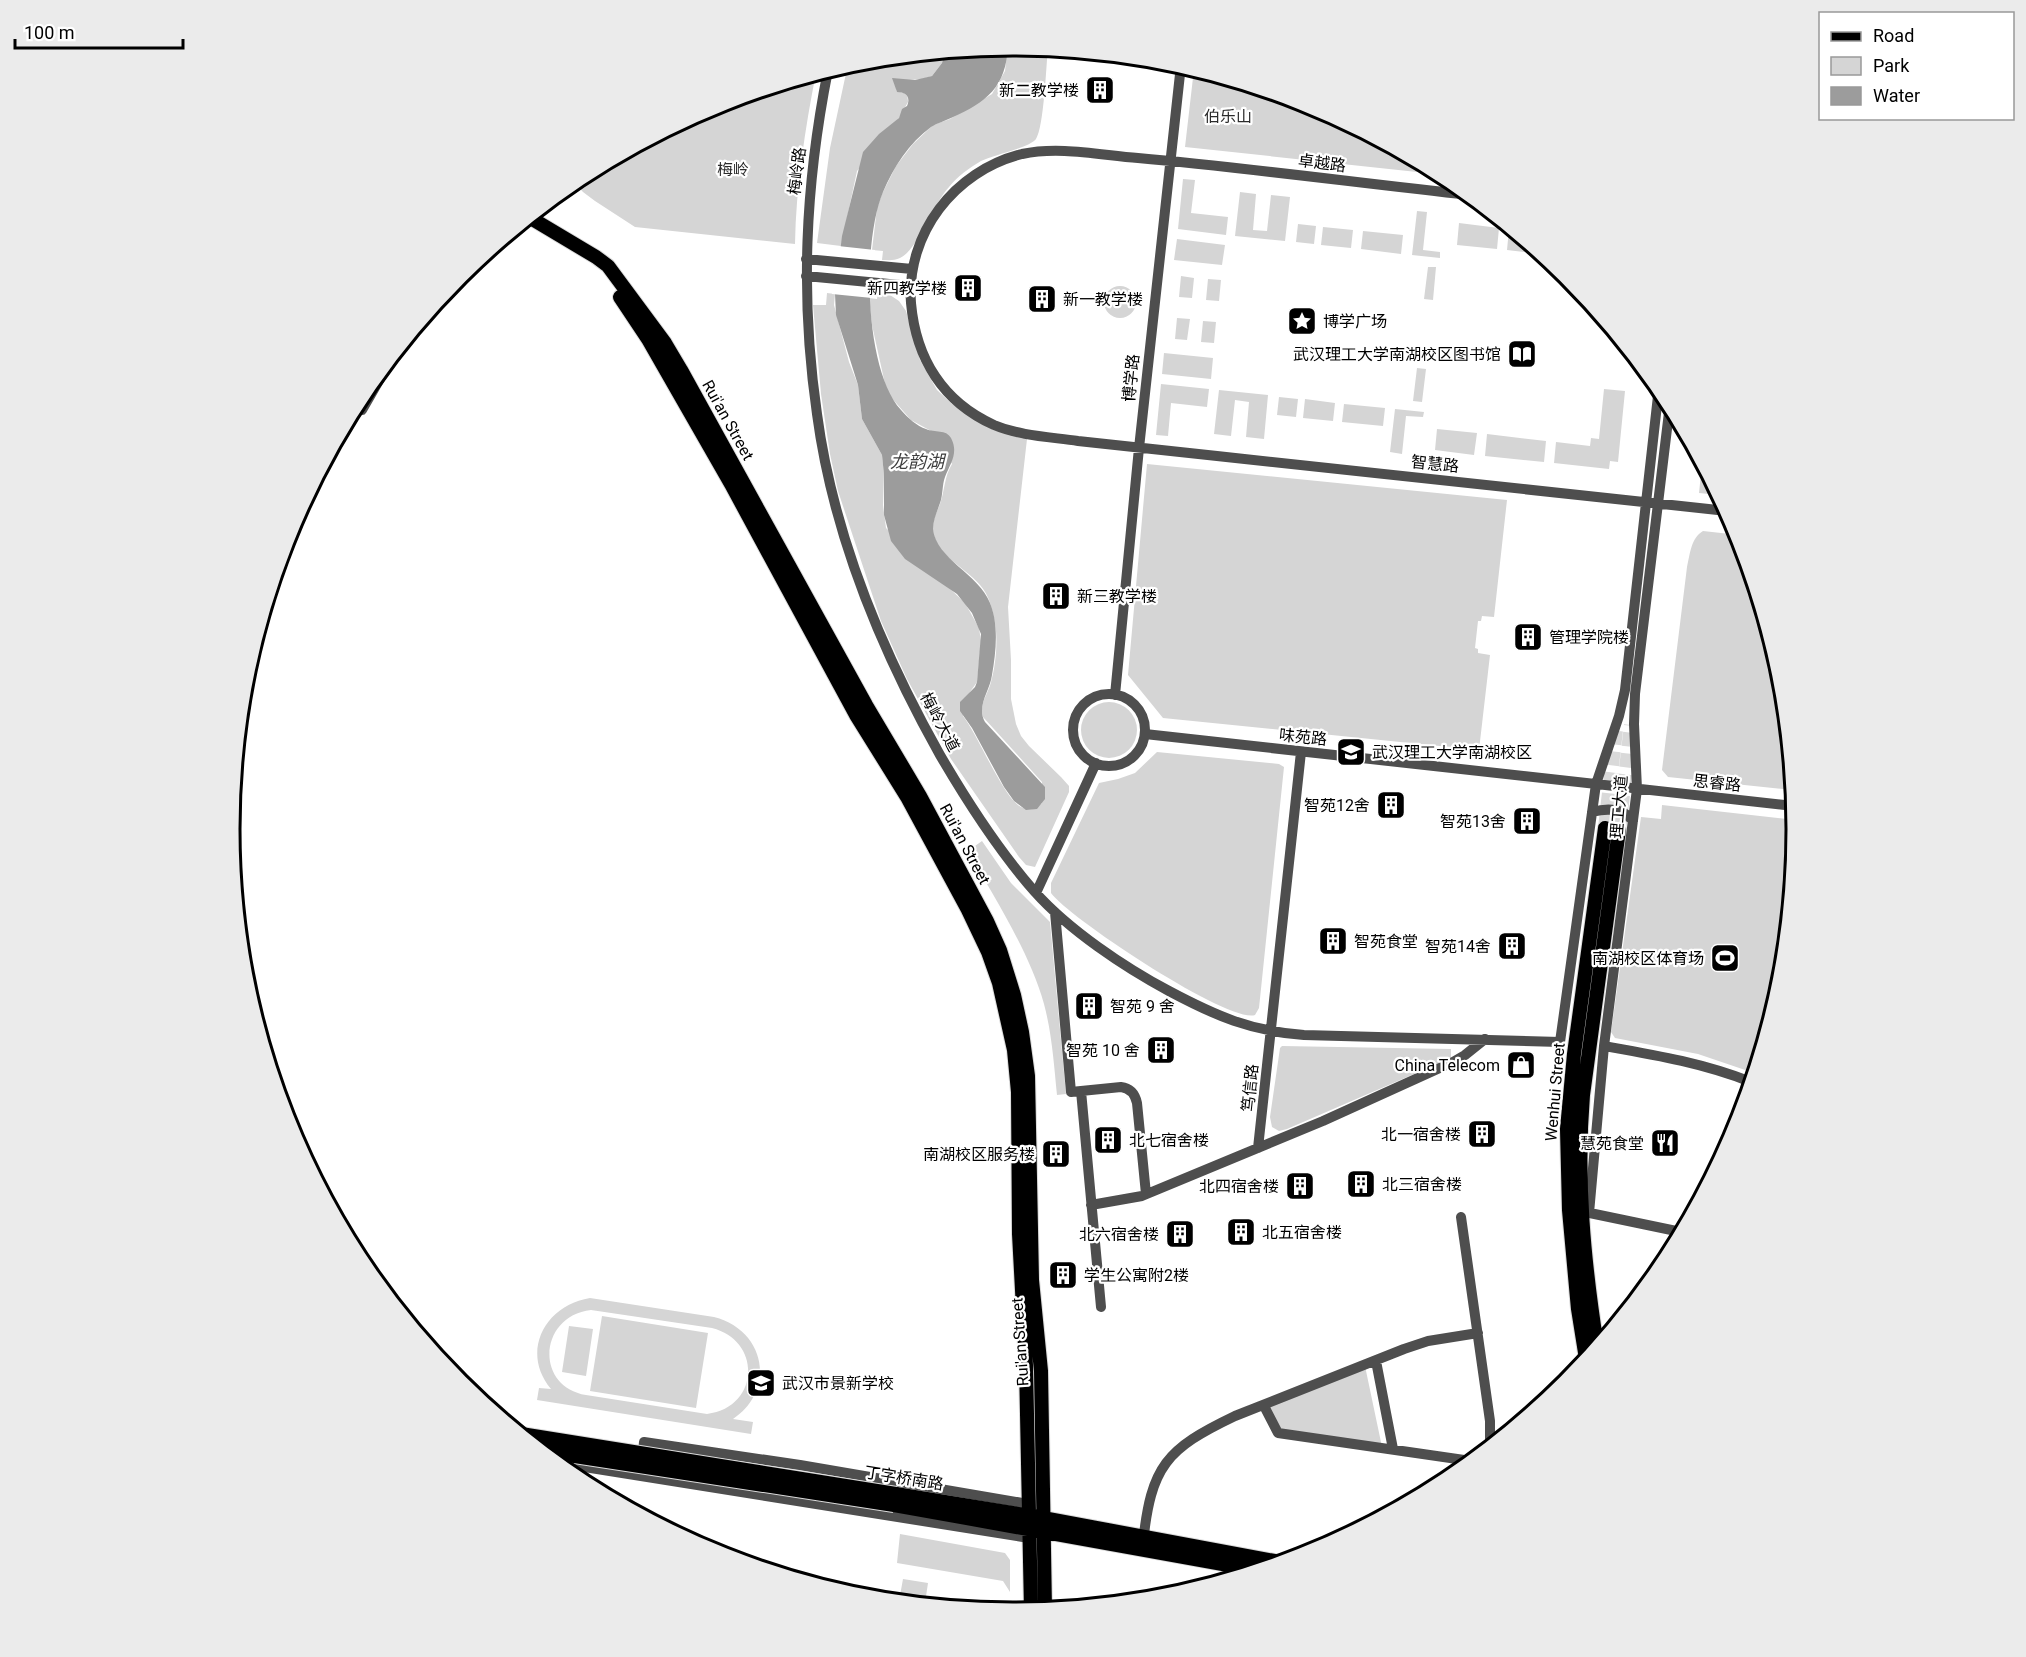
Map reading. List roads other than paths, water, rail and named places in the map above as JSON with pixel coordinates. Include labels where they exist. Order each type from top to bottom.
[{"type":"main road","name":"Rui'an Street","points":[[535,221],[608,266],[665,343],[866,705],[920,796],[987,921],[1000,950],[1022,1032],[1028,1076],[1030,1232],[1041,1371],[1046,1601]]},
{"type":"main road","name":"Rui'an Street","points":[[530,225],[599,269],[611,283],[648,339],[763,542],[856,715],[907,797],[988,952],[1007,1015],[1016,1066],[1031,1601]]},
{"type":"main road","name":"Wenhui Street","points":[[1584,1349],[1578,1309],[1569,1210],[1567,1130],[1574,1054],[1612,829],[1583,1095],[1580,1151],[1585,1212],[1586,1280],[1595,1336]]},
{"type":"main road","name":"丁字桥南路","points":[[535,1436],[895,1499],[1029,1534],[1044,1533],[1142,1543],[1262,1560]]},
{"type":"main road","name":"丁字桥南路","points":[[558,1453],[895,1499],[1028,1510],[1043,1518],[1241,1566]]},
{"type":"street","name":"博学路","points":[[1115,695],[1139,448],[1180,74]]},
{"type":"street","name":"梅岭路","points":[[806,276],[810,187],[826,79]]},
{"type":"street","name":"卓越路","points":[[910,286],[918,248],[928,227],[950,195],[969,177],[997,163],[1026,153],[1046,151],[1170,161],[1452,193]]},
{"type":"street","points":[[806,259],[912,269]]},
{"type":"street","points":[[806,276],[910,286]]},
{"type":"street","name":"梅岭大道","points":[[806,276],[814,393],[822,446],[833,496],[868,607],[905,689],[952,776],[987,831],[1036,893],[1055,912],[1102,948],[1165,989],[1235,1022],[1272,1032],[1560,1042]]},
{"type":"street","name":"智慧路","points":[[910,286],[915,327],[930,367],[947,393],[972,413],[1002,428],[1023,433],[1139,448],[1716,510]]},
{"type":"street","name":"理工大道","points":[[1560,1042],[1596,784],[1619,717],[1625,690],[1657,401]]},
{"type":"street","name":"理工大道","points":[[1585,1212],[1637,789],[1634,704],[1668,419]]},
{"type":"street","points":[[1100,695],[1115,695],[1136,706],[1142,717],[1145,734],[1138,751],[1125,762],[1113,766],[1096,763],[1084,755],[1076,742],[1074,728],[1075,720],[1082,707],[1100,695]]},
{"type":"street","name":"味苑路","points":[[1145,734],[1637,789]]},
{"type":"street","name":"笃信路","points":[[1258,1148],[1301,752]]},
{"type":"street","points":[[1036,893],[1096,763]]},
{"type":"street","name":"思睿路","points":[[1637,789],[1785,805]]},
{"type":"street","points":[[1592,812],[1618,811],[1626,814],[1633,821]]},
{"type":"street","points":[[1055,912],[1071,1092],[1121,1087],[1134,1094],[1137,1103],[1146,1194]]},
{"type":"street","points":[[1091,1205],[1146,1194],[1323,1121],[1453,1062],[1485,1039]]},
{"type":"street","points":[[1604,1046],[1707,1066],[1744,1079]]},
{"type":"street","points":[[1081,1091],[1101,1307]]},
{"type":"street","points":[[1585,1212],[1673,1230]]},
{"type":"street","points":[[1461,1217],[1490,1421],[1490,1437]]},
{"type":"street","points":[[1142,1543],[1155,1483],[1170,1456],[1184,1444],[1235,1416],[1418,1344],[1478,1333]]},
{"type":"street","points":[[1376,1361],[1392,1449]]},
{"type":"street","points":[[1264,1406],[1278,1433],[1459,1459]]},
{"type":"street","points":[[640,1476],[644,1442],[800,1465],[1028,1510]]},
{"type":"street","points":[[576,1466],[1029,1534]]},
{"type":"water","name":"龙韵湖","points":[[1007,56],[999,83],[992,91],[975,106],[923,133],[902,156],[883,192],[876,214],[870,272],[870,304],[874,336],[880,366],[889,391],[901,410],[919,426],[946,433],[953,443],[953,458],[944,480],[933,529],[942,549],[977,583],[985,593],[993,611],[996,629],[995,657],[991,681],[983,704],[983,716],[985,722],[1045,787],[1045,799],[1037,809],[1026,810],[1014,801],[960,711],[960,702],[977,682],[981,634],[972,613],[957,594],[905,559],[891,541],[884,515],[882,455],[862,419],[858,385],[836,315],[835,294],[842,236],[863,152],[879,134],[899,118],[902,109],[908,103],[907,96],[897,92],[892,78],[915,80],[932,76],[943,59]]},
{"type":"tunnel","points":[[1619,830],[1631,725]]},
{"type":"tunnel","points":[[1605,828],[1616,730]]},
{"type":"place","name":"新二教学楼","points":[[1100,90]]},
{"type":"place","name":"新四教学楼","points":[[968,288]]},
{"type":"place","name":"新一教学楼","points":[[1042,299]]},
{"type":"place","name":"博学广场","points":[[1302,321]]},
{"type":"place","name":"武汉理工大学南湖校区图书馆","points":[[1522,354]]},
{"type":"place","name":"新三教学楼","points":[[1056,596]]},
{"type":"place","name":"管理学院楼","points":[[1528,637]]},
{"type":"place","name":"武汉理工大学南湖校区","points":[[1351,752]]},
{"type":"place","name":"智苑12舍","points":[[1391,805]]},
{"type":"place","name":"智苑13舍","points":[[1527,821]]},
{"type":"place","name":"智苑食堂","points":[[1333,941]]},
{"type":"place","name":"智苑14舍","points":[[1512,946]]},
{"type":"place","name":"南湖校区体育场","points":[[1725,958]]},
{"type":"place","name":"智苑 9 舍","points":[[1089,1006]]},
{"type":"place","name":"智苑 10 舍","points":[[1161,1050]]},
{"type":"place","name":"China Telecom","points":[[1521,1065]]},
{"type":"place","name":"北一宿舍楼","points":[[1482,1134]]},
{"type":"place","name":"北七宿舍楼","points":[[1108,1140]]},
{"type":"place","name":"慧苑食堂","points":[[1665,1143]]},
{"type":"place","name":"南湖校区服务楼","points":[[1056,1154]]},
{"type":"place","name":"北三宿舍楼","points":[[1361,1184]]},
{"type":"place","name":"北四宿舍楼","points":[[1300,1186]]},
{"type":"place","name":"北五宿舍楼","points":[[1241,1232]]},
{"type":"place","name":"北六宿舍楼","points":[[1180,1234]]},
{"type":"place","name":"学生公寓附2楼","points":[[1063,1275]]},
{"type":"place","name":"武汉市景新学校","points":[[761,1383]]},
{"type":"park label","name":"伯乐山","points":[[1228,116]]},
{"type":"park label","name":"梅岭","points":[[733,169]]}]
